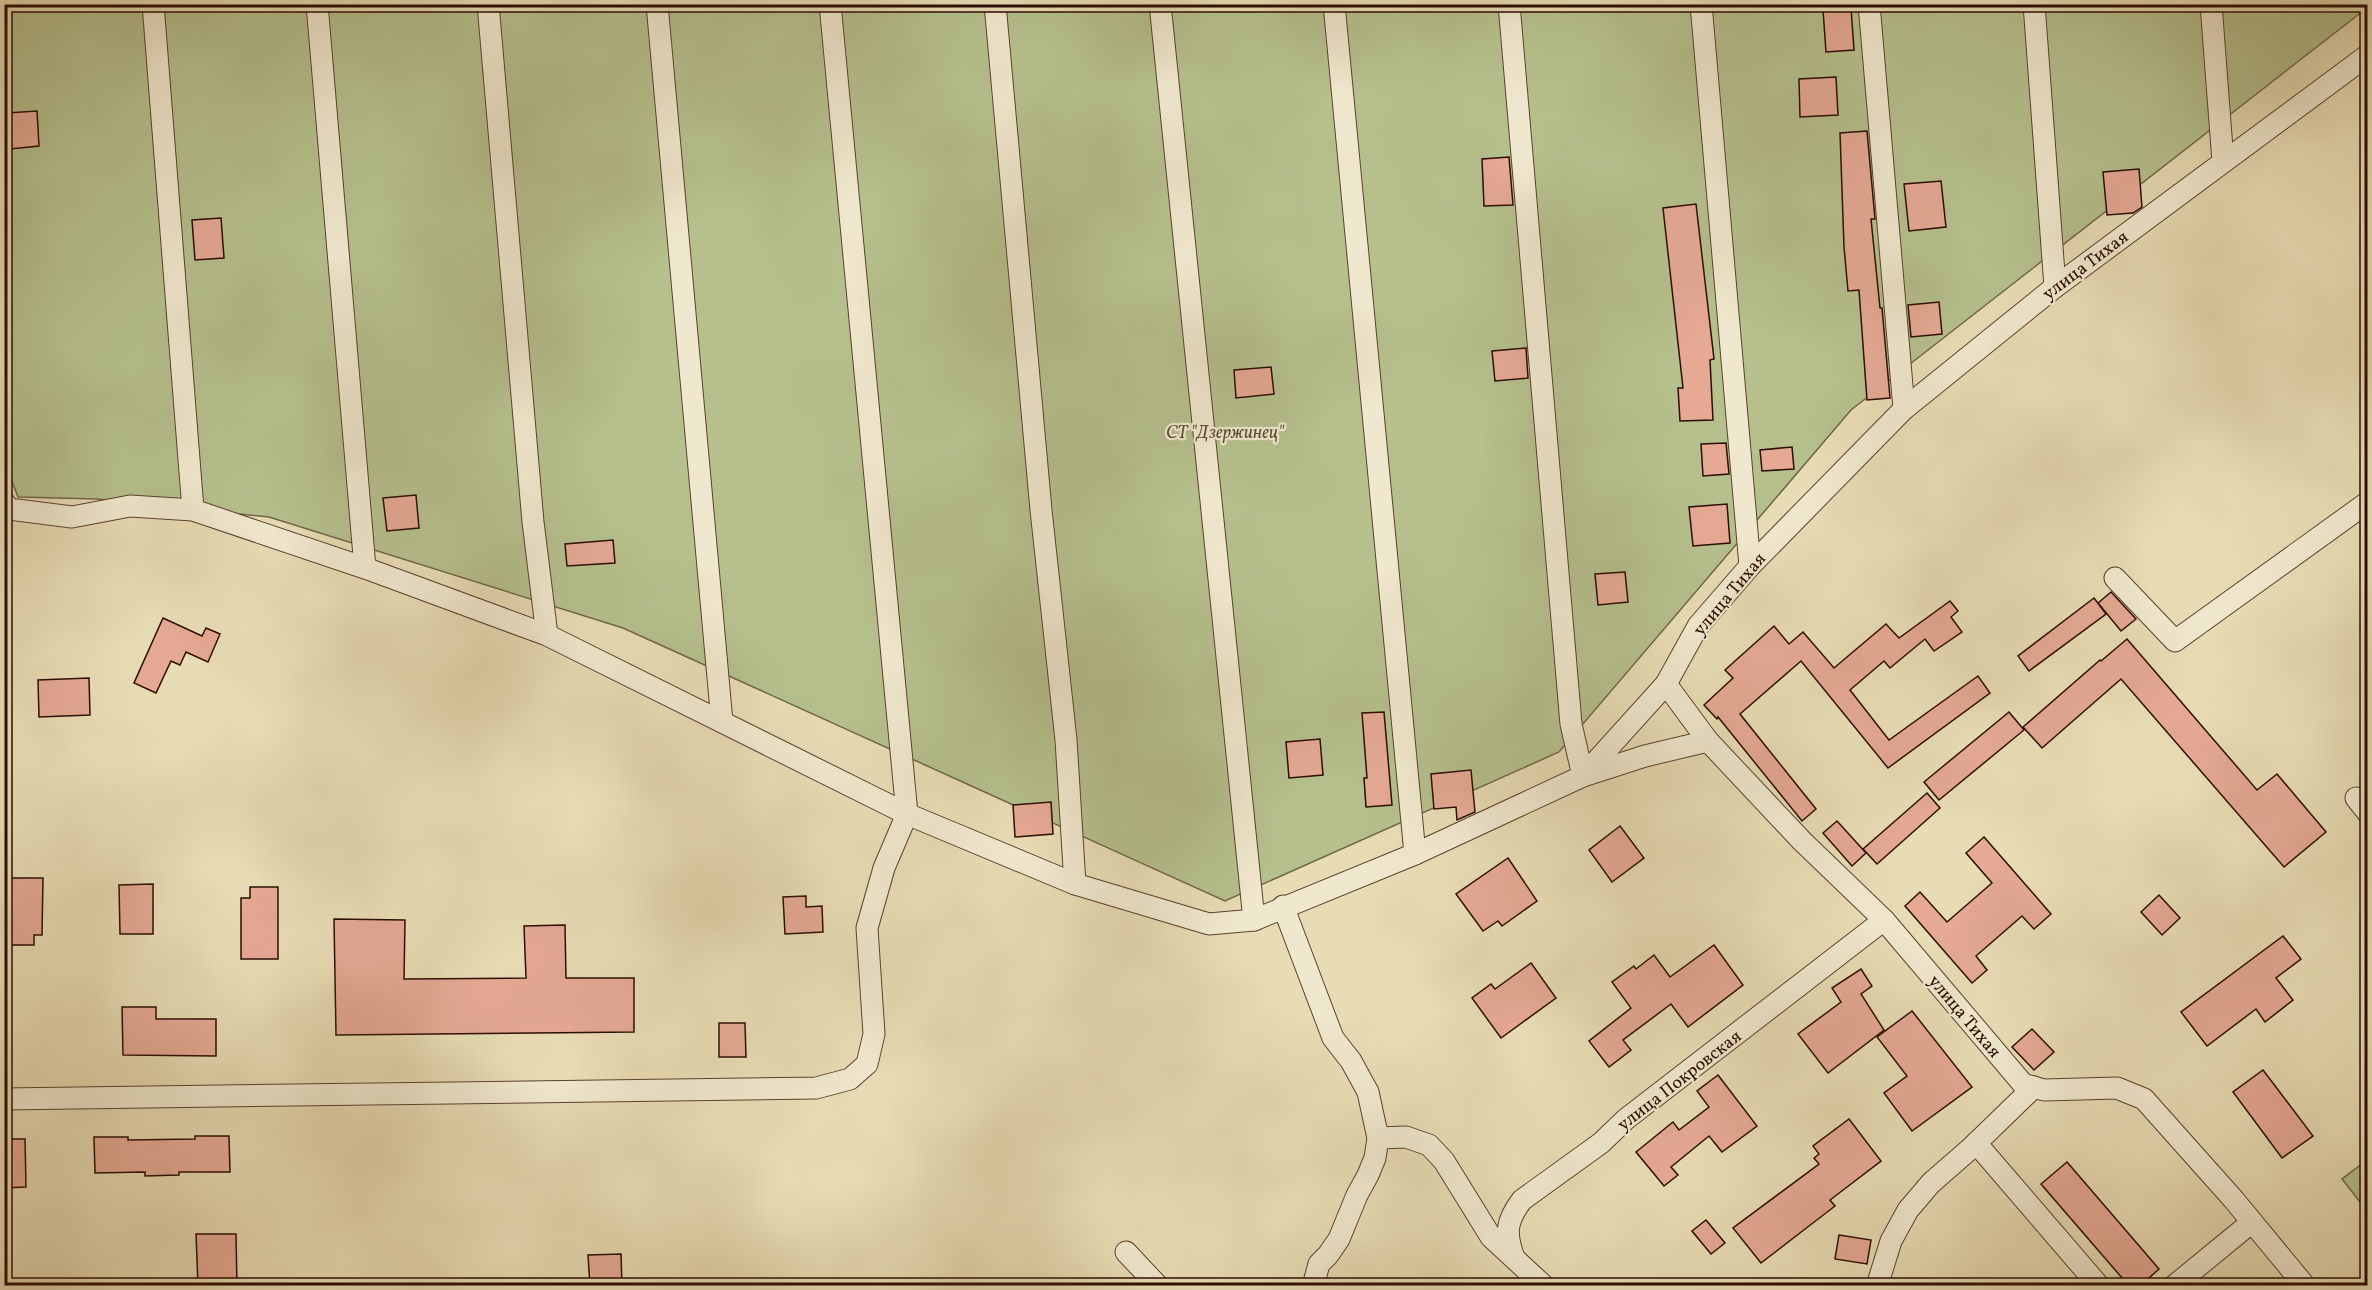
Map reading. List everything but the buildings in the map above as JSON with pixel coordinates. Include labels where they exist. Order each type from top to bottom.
[{"type":"street","points":[[153,4],[193,510]]},
{"type":"street","points":[[317,4],[365,568]]},
{"type":"street","points":[[488,4],[533,522],[547,635]]},
{"type":"street","points":[[657,4],[722,722]]},
{"type":"street","points":[[4,1099],[816,1088],[850,1079],[867,1064],[874,1034],[867,928],[884,868],[907,814],[830,4]]},
{"type":"street","points":[[995,4],[1041,510],[1066,740],[1075,884]]},
{"type":"street","points":[[1160,4],[1254,920]]},
{"type":"street","points":[[1334,4],[1415,854]]},
{"type":"street","points":[[1509,4],[1571,724],[1583,776]]},
{"type":"street","points":[[1701,4],[1750,566]]},
{"type":"street","points":[[1869,4],[1904,409]]},
{"type":"street","points":[[2034,4],[2055,287]]},
{"type":"street","points":[[2211,4],[2223,162]]},
{"type":"street","name":"улица Тихая","points":[[2034,1087],[2023,1084],[1884,920],[1802,841],[1708,741],[1666,684],[1698,626],[1750,566],[1904,409],[2055,287],[2367,56]]},
{"type":"street","points":[[4,502],[9,509],[72,517],[130,506],[193,510],[365,568],[547,635],[907,814],[1075,884],[1209,924],[1254,920],[1283,906],[1415,854],[1583,776],[1645,756],[1708,741]]},
{"type":"street","points":[[2115,578],[2175,641],[2367,502]]},
{"type":"street","points":[[1583,776],[1666,684]]},
{"type":"street","points":[[1283,906],[1333,1038],[1351,1061],[1368,1092],[1378,1138],[1375,1158],[1368,1175],[1339,1239],[1319,1264],[1312,1286]]},
{"type":"street","name":"улица Покровская","points":[[1514,1258],[1507,1234],[1515,1210],[1522,1200],[1601,1143],[1626,1119],[1884,920]]},
{"type":"street","points":[[1877,1286],[1891,1241],[1908,1210],[1931,1183],[2034,1087],[2044,1090],[2117,1088],[2144,1099],[2305,1286]]},
{"type":"street","points":[[1378,1138],[1407,1137],[1429,1145],[1444,1161],[1491,1237],[1544,1286]]},
{"type":"street","points":[[1976,1143],[2099,1286]]},
{"type":"street","points":[[2174,1286],[2252,1222]]},
{"type":"street","points":[[1126,1252],[1158,1286]]},
{"type":"green space","name":"СТ \"Дзержинец\"","points":[[2367,4],[2368,7],[1851,410],[1559,752],[1225,901],[623,628],[269,517],[97,499],[18,497],[6,466],[9,392],[4,337],[4,5]]},
{"type":"green space","points":[[2367,1160],[2367,1211],[2342,1179]]}]
